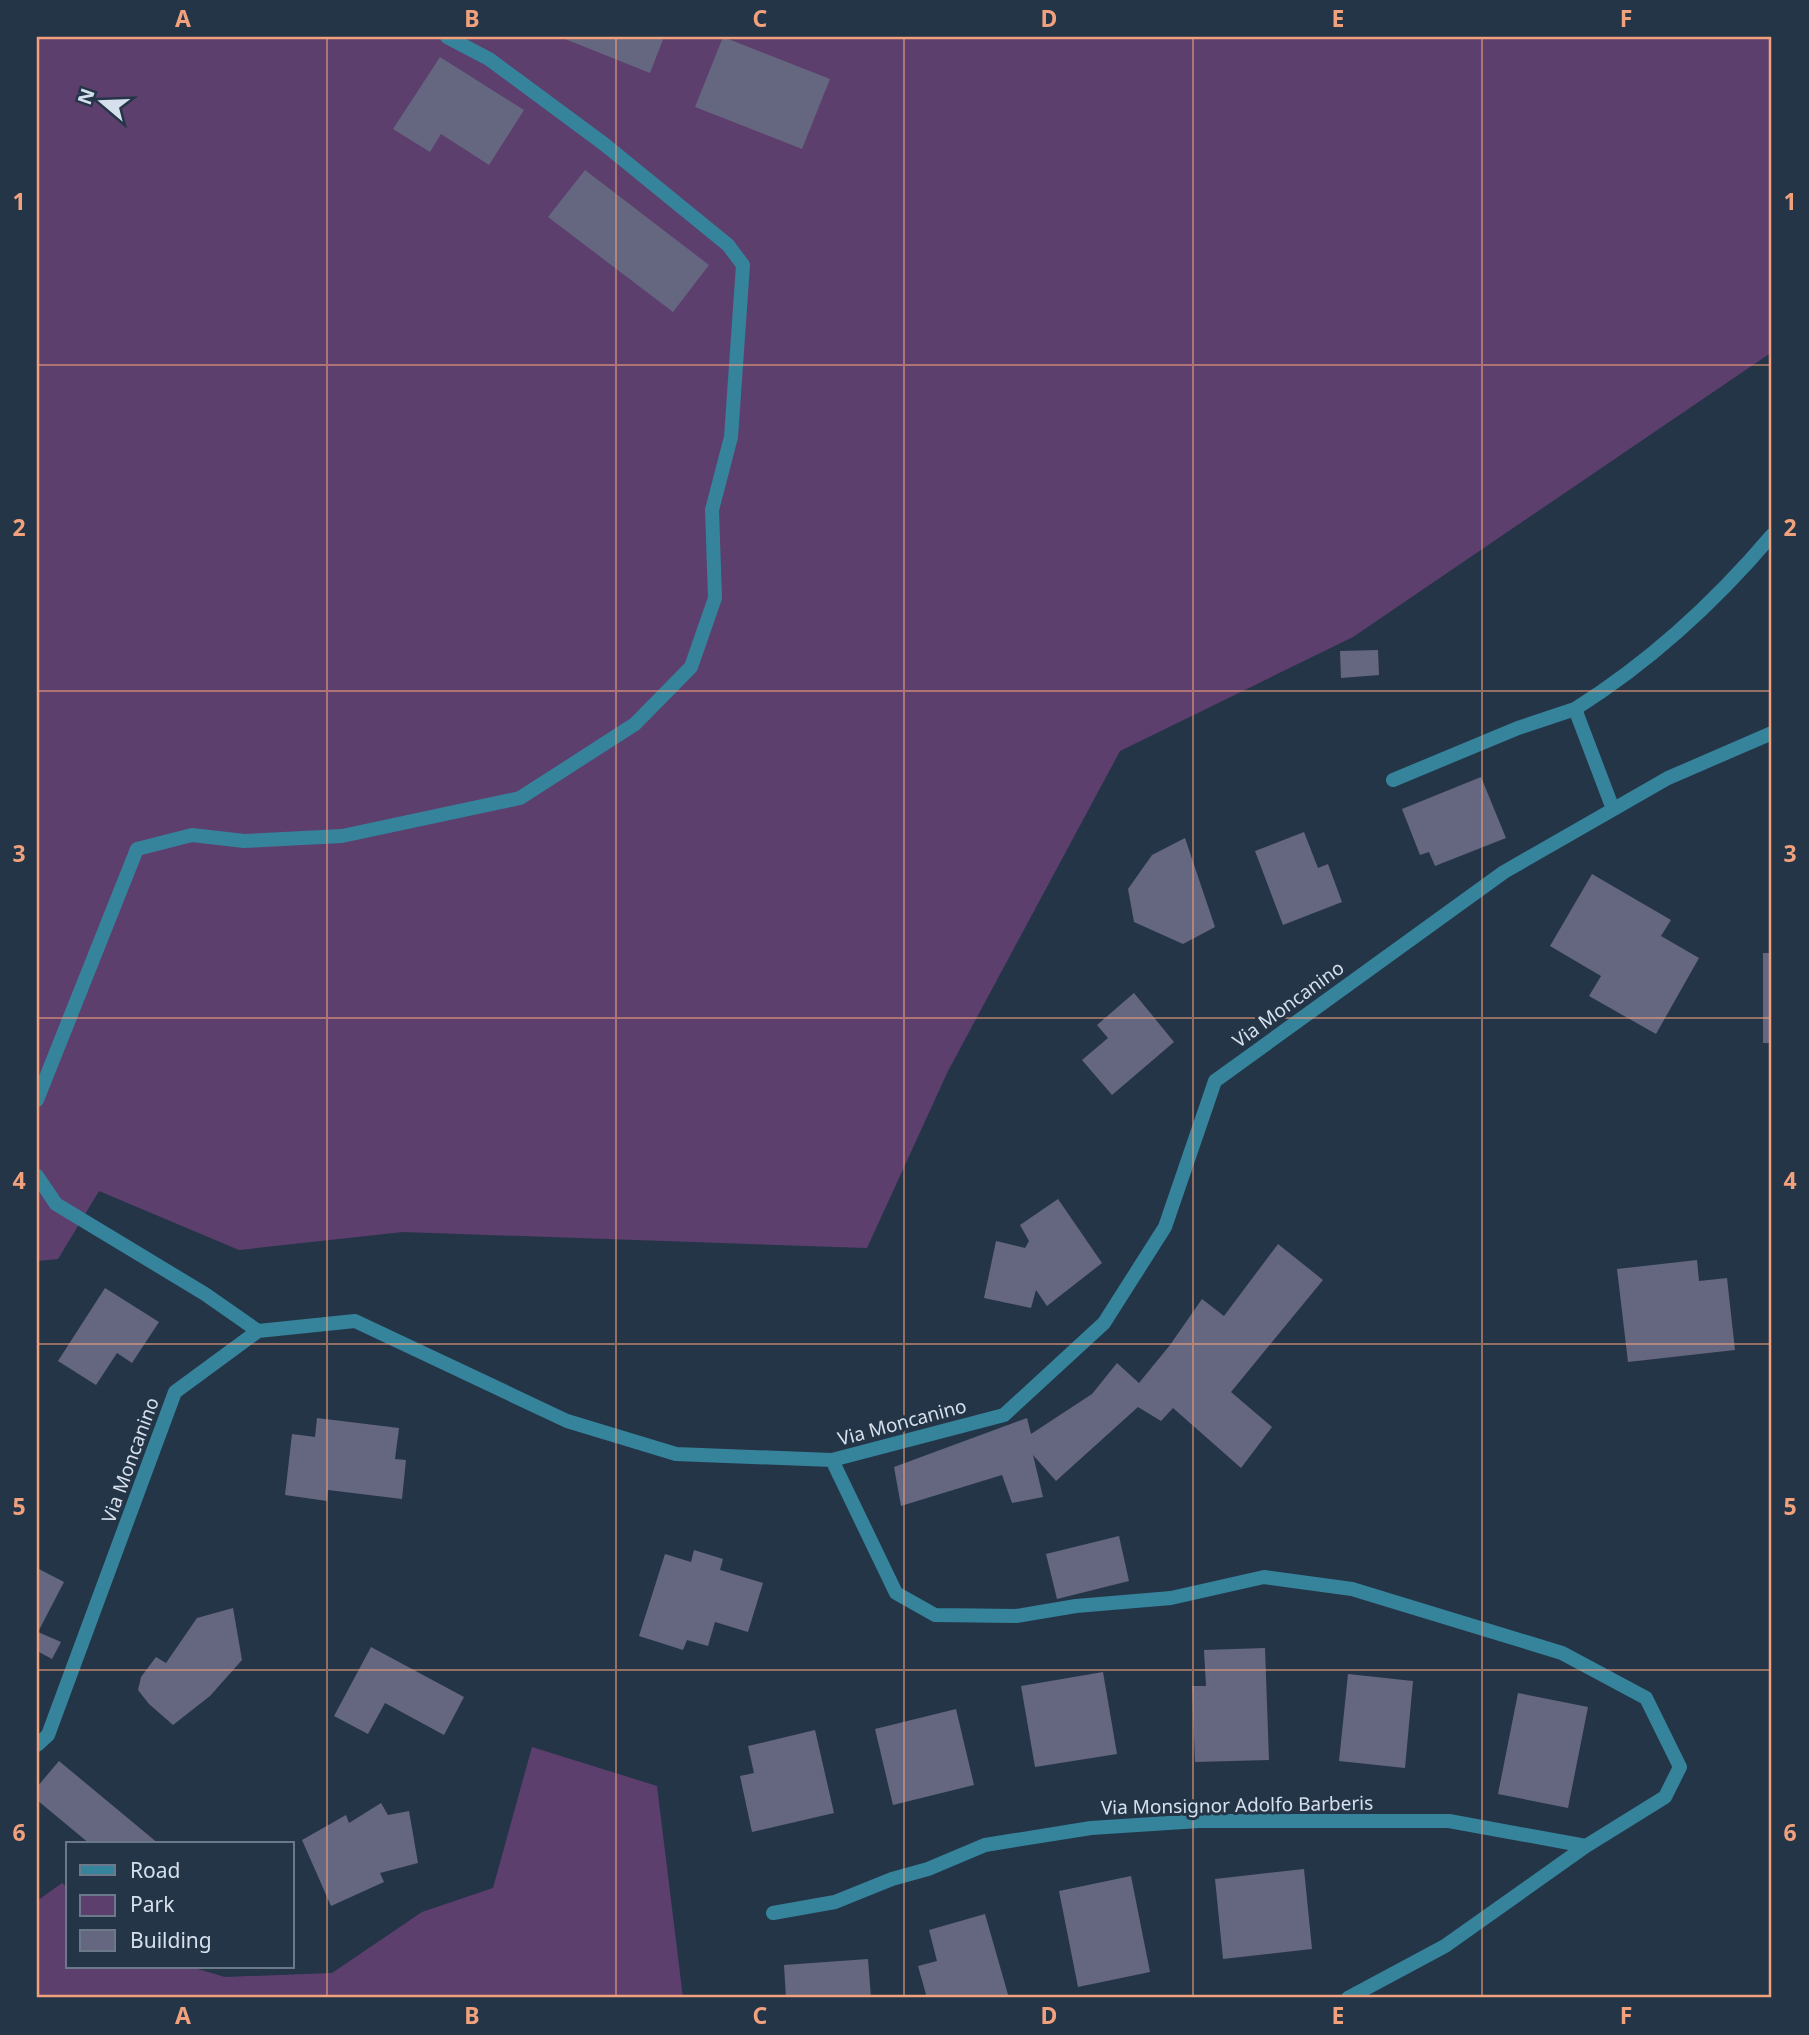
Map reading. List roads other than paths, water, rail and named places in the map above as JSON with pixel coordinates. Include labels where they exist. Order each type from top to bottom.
[{"type":"street","points":[[37,1100],[137,849],[192,835],[244,841],[342,836],[520,797],[635,724],[691,667],[715,597],[712,510],[731,437],[743,264],[728,245],[604,144],[489,59],[447,37]]},
{"type":"street","points":[[1392,780],[1518,728],[1575,709],[1610,687],[1740,573],[1772,535]]},
{"type":"street","points":[[1575,709],[1613,810]]},
{"type":"street","name":"Via Moncanino","points":[[37,1745],[48,1735],[175,1392],[258,1331],[355,1321],[567,1421],[676,1454],[832,1460],[1004,1415],[1104,1323],[1165,1227],[1215,1081],[1504,872],[1668,778],[1772,733]]},
{"type":"street","points":[[37,1176],[56,1204],[205,1294],[258,1331]]},
{"type":"street","points":[[832,1460],[896,1593],[935,1615],[1016,1616],[1076,1606],[1171,1598],[1264,1577],[1352,1589],[1562,1653],[1646,1698],[1680,1768],[1665,1797],[1587,1846],[1445,1946],[1348,1998]]},
{"type":"street","name":"Via Monsignor Adolfo Barberis","points":[[774,1913],[835,1902],[892,1879],[928,1869],[985,1845],[1091,1828],[1199,1821],[1449,1821],[1587,1846]]}]
